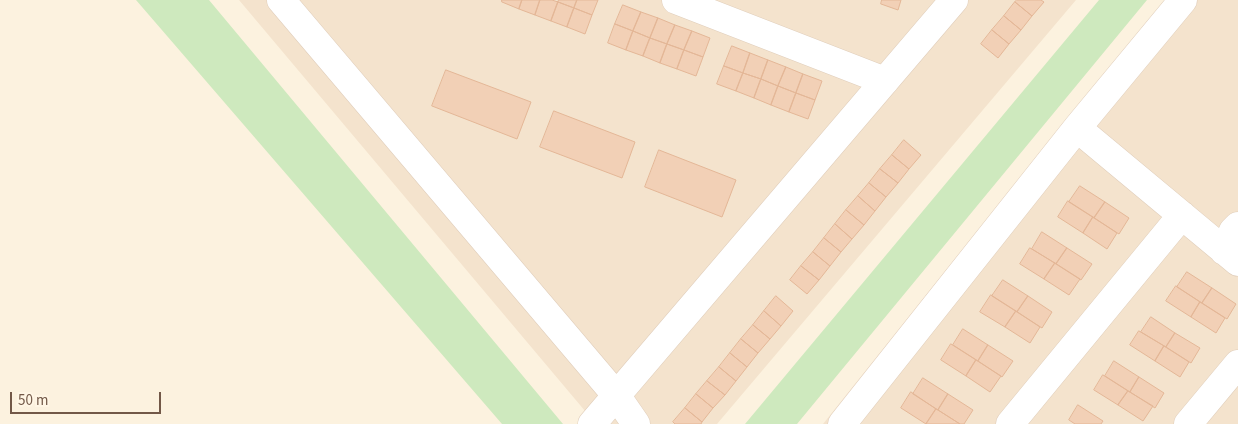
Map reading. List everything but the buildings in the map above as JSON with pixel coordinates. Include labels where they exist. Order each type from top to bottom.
[{"type":"street","points":[[281,0],[616,394],[636,424]]},
{"type":"street","points":[[676,0],[885,81]]},
{"type":"street","points":[[592,424],[954,0]]},
{"type":"street","points":[[842,424],[1077,128],[1183,0]]},
{"type":"street","points":[[1077,128],[1231,256]]},
{"type":"street","points":[[1010,424],[1182,215]]},
{"type":"street","points":[[1231,256],[1234,231],[1238,226]]},
{"type":"street","points":[[1188,424],[1238,364]]},
{"type":"shaded area","points":[[239,0],[1076,0],[717,424],[596,424]]},
{"type":"shaded area","points":[[1165,0],[1238,0],[1238,424],[823,424],[1060,127]]},
{"type":"green space","points":[[136,0],[209,0],[563,424],[502,424]]},
{"type":"green space","points":[[1099,0],[1147,0],[797,424],[745,424]]}]
